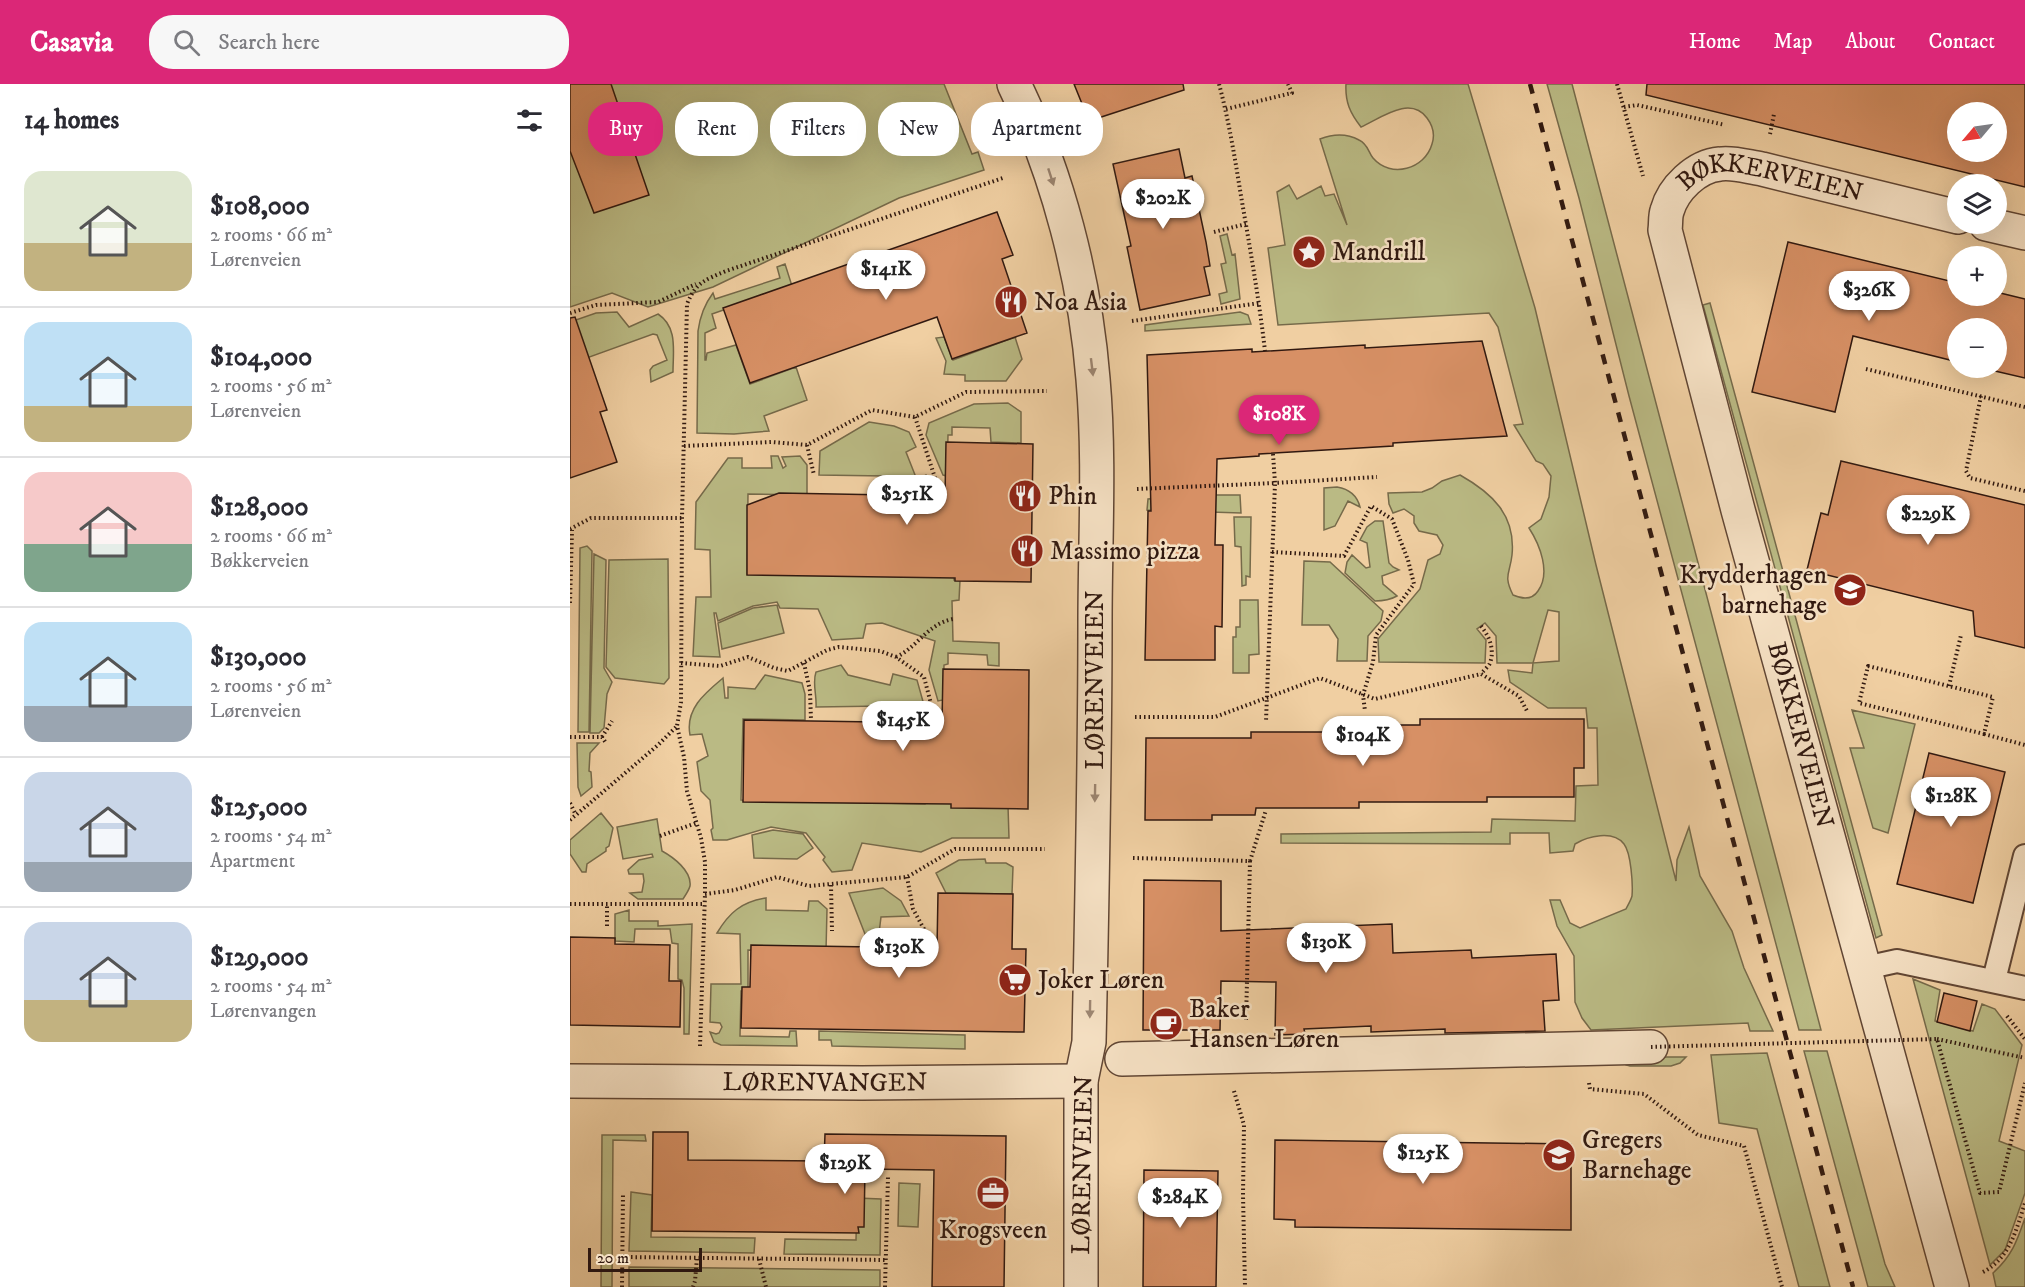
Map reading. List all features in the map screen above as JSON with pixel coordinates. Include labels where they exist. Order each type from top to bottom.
[{"type":"street","name":"LØRENVEIEN","points":[[1014,84],[1042,149],[1074,259],[1085,314],[1093,380],[1095,790],[1089,1042],[1081,1081],[1081,1287]]},
{"type":"street","name":"BØKKERVEIEN","points":[[1947,214],[1732,164],[1718,164],[1700,171],[1681,186],[1671,200],[1666,213],[1665,230],[1952,1287]]},
{"type":"street","points":[[2007,229],[2025,233]]},
{"type":"street","points":[[1122,1059],[1651,1047]]},
{"type":"street","name":"LØRENVANGEN","points":[[570,1081],[1035,1083],[1081,1081]]},
{"type":"lane","points":[[1994,980],[2025,856]]},
{"type":"lane","points":[[1864,968],[1897,961],[2025,988]]},
{"type":"path","points":[[1219,84],[1226,109],[1260,303],[1265,351]]},
{"type":"path","points":[[1226,109],[1292,93],[1288,84]]},
{"type":"path","points":[[1617,84],[1644,178]]},
{"type":"path","points":[[570,314],[596,305],[658,302],[726,271],[784,250],[1003,178]]},
{"type":"path","points":[[1214,232],[1246,224]]},
{"type":"path","points":[[700,283],[692,292],[687,304],[681,702],[677,726],[684,757],[687,790],[701,838],[705,862],[700,1053]]},
{"type":"path","points":[[1131,321],[1260,303]]},
{"type":"path","points":[[1866,369],[2025,407]]},
{"type":"path","points":[[684,446],[771,442],[807,445],[872,410],[915,417],[966,392],[1047,391]]},
{"type":"path","points":[[1981,396],[1966,471],[1970,478],[2025,491]]},
{"type":"path","points":[[915,417],[941,496]]},
{"type":"path","points":[[807,445],[814,475]]},
{"type":"path","points":[[1266,721],[1275,483],[1274,454]]},
{"type":"path","points":[[1137,489],[1377,477]]},
{"type":"path","points":[[1272,552],[1344,556],[1371,506],[1392,519],[1408,560],[1414,584],[1376,635],[1373,662],[1363,694],[1365,711]]},
{"type":"path","points":[[570,603],[571,530],[591,518],[682,518]]},
{"type":"path","points":[[896,657],[906,652],[932,627],[952,619]]},
{"type":"path","points":[[1135,717],[1215,717],[1320,678],[1375,699],[1480,674],[1490,663],[1491,644],[1490,637],[1480,626]]},
{"type":"path","points":[[1949,686],[1962,635]]},
{"type":"path","points":[[681,663],[720,666],[748,657],[788,671],[827,650],[839,647],[880,651],[896,657],[924,677],[936,723]]},
{"type":"path","points":[[804,663],[810,691],[811,720]]},
{"type":"path","points":[[1984,734],[1993,696],[1868,666],[1858,703],[2025,745]]},
{"type":"path","points":[[1480,674],[1519,696],[1527,711]]},
{"type":"path","points":[[602,737],[612,721]]},
{"type":"path","points":[[570,820],[677,726]]},
{"type":"path","points":[[570,737],[602,737]]},
{"type":"path","points":[[602,737],[606,743]]},
{"type":"path","points":[[570,803],[576,815]]},
{"type":"path","points":[[1245,1287],[1244,1125],[1234,1055],[1250,861],[1266,810]]},
{"type":"path","points":[[660,836],[696,823]]},
{"type":"path","points":[[705,894],[735,890],[777,877],[809,886],[908,876],[955,849],[1046,849]]},
{"type":"path","points":[[1133,858],[1250,861]]},
{"type":"path","points":[[908,876],[913,909],[930,940]]},
{"type":"path","points":[[831,885],[832,931]]},
{"type":"path","points":[[570,904],[704,904]]},
{"type":"path","points":[[607,905],[607,926]]},
{"type":"path","points":[[2005,1013],[2025,1039]]},
{"type":"path","points":[[1651,1047],[1937,1039],[2025,1058]]},
{"type":"path","points":[[1937,1039],[1980,1193],[1999,1192],[2025,1083]]},
{"type":"path","points":[[1583,1048],[1590,1089],[1644,1094],[1698,1135],[1744,1146],[1782,1287]]},
{"type":"path","points":[[885,1287],[888,1177]]},
{"type":"path","points":[[622,1287],[623,1194]]},
{"type":"path","points":[[1983,1272],[1994,1266],[2009,1248],[2025,1203]]},
{"type":"path","points":[[622,1257],[886,1260]]},
{"type":"path","points":[[693,1287],[697,1258]]},
{"type":"path","points":[[759,1259],[766,1287]]},
{"type":"green space","points":[[570,84],[944,84],[951,102],[878,102],[878,156],[959,156],[959,122],[971,156],[979,156],[984,170],[899,198],[713,287],[648,307],[612,293],[570,307]]},
{"type":"green space","points":[[1346,84],[1468,84],[1535,308],[1596,565],[1676,881],[1677,860],[1689,827],[1700,876],[1732,931],[1744,968],[1773,1031],[1750,1031],[1748,1023],[1591,1030],[1582,1018],[1575,1002],[1574,956],[1557,926],[1550,900],[1560,900],[1570,923],[1580,928],[1626,909],[1632,896],[1630,861],[1624,844],[1614,837],[1593,837],[1575,844],[1573,851],[1550,853],[1549,833],[1510,833],[1510,844],[1281,843],[1281,834],[1491,832],[1492,819],[1575,821],[1576,786],[1598,785],[1597,728],[1588,728],[1586,708],[1548,708],[1510,682],[1508,670],[1532,673],[1533,663],[1497,663],[1496,636],[1485,623],[1477,629],[1486,640],[1485,663],[1379,662],[1378,639],[1420,589],[1428,560],[1440,554],[1443,545],[1437,535],[1419,531],[1414,523],[1414,516],[1404,509],[1393,513],[1388,493],[1422,492],[1442,481],[1460,475],[1482,489],[1500,507],[1510,528],[1512,555],[1508,579],[1510,588],[1513,595],[1527,598],[1538,591],[1544,576],[1540,551],[1529,528],[1541,519],[1549,497],[1551,476],[1543,464],[1536,461],[1514,425],[1523,424],[1498,327],[1489,313],[1278,325],[1268,248],[1285,245],[1277,192],[1289,185],[1297,199],[1321,186],[1325,196],[1334,194],[1347,225],[1320,139],[1330,136],[1349,136],[1362,142],[1380,164],[1398,169],[1415,165],[1422,160],[1432,144],[1433,134],[1429,121],[1420,111],[1412,108],[1395,110],[1361,127],[1349,107]],"holes":[[[1548,610],[1559,612],[1559,661],[1533,663]]]},
{"type":"green space","points":[[1547,84],[1572,84],[1821,1030],[1799,1030]]},
{"type":"green space","points":[[1227,234],[1232,255],[1235,254],[1240,299],[1221,304],[1219,294],[1227,292],[1221,264],[1226,263],[1220,236]]},
{"type":"green space","points":[[785,264],[792,286],[712,314],[716,328],[705,333],[705,360],[707,353],[736,345],[750,384],[796,367],[807,400],[764,416],[769,431],[734,434],[697,433],[698,331],[707,302],[713,293],[715,299],[780,278],[777,267]]},
{"type":"green space","points":[[1710,303],[1882,935],[1876,938],[1703,305]]},
{"type":"green space","points":[[617,312],[629,327],[658,314],[664,319],[672,333],[673,372],[651,382],[650,370],[653,366],[667,360],[657,335],[653,334],[570,364],[570,322],[596,313]]},
{"type":"green space","points":[[1240,312],[1248,315],[1251,324],[1145,331],[1145,325]]},
{"type":"green space","points":[[944,337],[953,360],[1015,337],[1022,359],[1006,381],[965,381],[965,375],[944,374],[946,361],[936,338]]},
{"type":"green space","points":[[1008,403],[1021,412],[1021,443],[991,442],[990,428],[952,427],[952,435],[948,435],[947,476],[943,475],[926,435],[929,423],[974,404]]},
{"type":"green space","points":[[869,422],[894,426],[909,432],[916,447],[906,452],[917,480],[926,475],[936,496],[886,496],[885,476],[819,475],[820,451]]},
{"type":"green space","points":[[771,456],[778,456],[783,468],[786,466],[782,457],[800,456],[807,465],[807,495],[748,494],[747,574],[954,562],[954,580],[960,580],[959,600],[952,601],[953,641],[999,643],[999,666],[988,665],[987,655],[948,653],[948,664],[944,665],[943,700],[938,701],[929,670],[935,641],[882,623],[866,624],[863,638],[832,640],[818,609],[780,608],[777,602],[753,606],[718,621],[714,613],[720,657],[693,656],[696,597],[711,597],[710,550],[695,549],[696,502],[728,458],[742,458],[742,468],[772,468]]},
{"type":"green space","points":[[1337,487],[1352,493],[1360,507],[1348,501],[1335,526],[1324,530],[1324,488]]},
{"type":"green space","points":[[1240,495],[1241,513],[1147,510],[1148,499]]},
{"type":"green space","points":[[1234,517],[1251,517],[1250,577],[1246,576],[1246,585],[1242,586],[1241,547],[1235,546]]},
{"type":"green space","points":[[1375,521],[1383,521],[1389,563],[1399,570],[1382,576],[1383,584],[1397,596],[1381,601],[1375,601],[1345,573],[1347,562],[1352,555],[1366,568],[1370,567],[1367,543],[1360,540],[1367,527]]},
{"type":"green space","points":[[587,546],[592,551],[589,732],[578,732],[580,548]]},
{"type":"green space","points":[[594,554],[606,560],[604,668],[612,682],[607,694],[604,728],[599,733],[590,733]]},
{"type":"green space","points":[[668,559],[669,678],[664,684],[615,678],[606,667],[609,560]]},
{"type":"green space","points":[[1304,561],[1330,562],[1383,611],[1381,621],[1368,636],[1367,661],[1337,661],[1338,639],[1329,625],[1302,625]]},
{"type":"green space","points":[[1240,600],[1258,600],[1259,654],[1249,655],[1249,673],[1233,673],[1233,637],[1236,637],[1236,627],[1240,627]]},
{"type":"green space","points":[[777,605],[784,633],[722,649],[718,623],[753,608]]},
{"type":"green space","points":[[841,665],[848,675],[890,685],[893,674],[917,680],[929,723],[884,722],[883,706],[816,707],[814,680],[816,672]]},
{"type":"green space","points":[[765,675],[802,683],[805,694],[805,720],[743,719],[741,800],[925,804],[925,792],[1008,806],[1009,838],[952,838],[921,852],[862,843],[852,870],[832,872],[823,860],[825,857],[806,833],[771,827],[727,840],[713,840],[710,800],[701,791],[697,762],[708,756],[702,734],[690,735],[689,726],[693,709],[703,696],[723,678],[725,698],[728,698],[728,687],[755,689]]},
{"type":"green space","points":[[1852,710],[1915,724],[1888,833],[1873,828],[1850,748],[1864,748]]},
{"type":"green space","points":[[577,743],[599,743],[590,753],[589,771],[592,787],[581,796],[578,787]]},
{"type":"green space","points":[[601,813],[613,828],[609,846],[606,851],[587,864],[586,872],[582,872],[570,854],[570,840]]},
{"type":"green space","points":[[657,819],[662,851],[681,865],[690,880],[689,888],[683,899],[638,899],[630,893],[642,892],[644,881],[643,874],[629,874],[628,870],[639,860],[653,857],[652,854],[623,859],[617,827]]},
{"type":"green space","points":[[773,830],[803,834],[813,848],[797,859],[754,858],[752,835]]},
{"type":"green space","points":[[985,859],[986,863],[1006,863],[1013,867],[1012,894],[946,893],[936,873],[959,860]]},
{"type":"green space","points":[[883,888],[901,901],[909,916],[881,917],[879,933],[865,934],[849,893]]},
{"type":"green space","points":[[766,898],[766,910],[808,911],[809,901],[818,901],[827,909],[826,951],[748,950],[748,991],[741,991],[740,1036],[789,1037],[790,1031],[796,1031],[797,1046],[721,1045],[714,1042],[710,1032],[719,1033],[722,1027],[720,1023],[710,1022],[711,984],[741,984],[740,934],[717,933],[737,910],[749,902]]},
{"type":"green space","points":[[629,910],[629,921],[658,921],[658,926],[692,924],[689,1034],[684,1034],[684,988],[682,980],[678,979],[678,944],[672,943],[670,929],[635,929],[634,942],[615,941],[615,914]]},
{"type":"green space","points":[[1913,979],[1940,990],[1935,1021],[1973,1031],[1982,1004],[1995,1009],[2022,1045],[1999,1141],[2025,1151],[2025,1193],[2005,1250],[1990,1265]]},
{"type":"green space","points":[[819,1031],[965,1035],[965,1049],[832,1046],[831,1040],[819,1040]]},
{"type":"green space","points":[[1804,1051],[1827,1051],[1885,1264],[1895,1287],[1868,1287]]},
{"type":"green space","points":[[1767,1053],[1830,1287],[1799,1287],[1757,1129],[1719,1123],[1711,1055]]},
{"type":"green space","points":[[1625,1057],[1686,1057],[1680,1063],[1671,1066],[1630,1066],[1626,1065]]},
{"type":"green space","points":[[602,1135],[645,1135],[646,1141],[613,1140],[612,1287],[601,1287]]},
{"type":"green space","points":[[899,1183],[920,1184],[918,1227],[898,1226]]},
{"type":"green space","points":[[631,1192],[652,1195],[651,1237],[755,1238],[754,1253],[629,1251]]},
{"type":"green space","points":[[857,1198],[881,1199],[880,1255],[784,1254],[785,1239],[856,1240]]},
{"type":"green space","points":[[2025,1218],[2025,1287],[1996,1287],[1993,1273],[2013,1248]]},
{"type":"green space","points":[[629,1267],[880,1270],[880,1287],[629,1287]]},
{"type":"building","points":[[570,84],[611,84],[617,102],[588,102],[588,156],[636,156],[649,195],[594,213],[570,151]]},
{"type":"building","points":[[1074,84],[1183,84],[1184,90],[1103,116],[1103,102],[1081,102]]},
{"type":"building","points":[[1647,84],[2025,84],[2025,187],[2007,183],[2007,174],[1971,174],[1646,95]]},
{"type":"building","points":[[1179,149],[1185,178],[1192,176],[1210,266],[1204,267],[1210,295],[1140,310],[1127,247],[1131,246],[1113,164]]},
{"type":"building","points":[[997,212],[1013,255],[1002,259],[1027,333],[952,359],[937,317],[750,383],[723,308]]},
{"type":"building","points":[[1788,242],[1947,280],[1947,306],[2007,306],[2007,295],[2025,299],[2025,378],[2007,374],[2007,318],[1947,318],[1947,359],[1853,336],[1835,412],[1752,392]]},
{"type":"building","points":[[575,317],[607,410],[600,412],[617,462],[570,478],[570,318]]},
{"type":"building","points":[[1482,341],[1507,436],[1393,443],[1393,446],[1259,454],[1259,456],[1217,459],[1215,545],[1223,545],[1222,627],[1215,626],[1215,660],[1145,660],[1148,511],[1151,511],[1147,355],[1252,349],[1252,352],[1365,345],[1365,348]]},
{"type":"building","points":[[946,442],[1033,444],[1031,582],[955,581],[955,578],[747,575],[747,505],[779,493],[945,496]]},
{"type":"building","points":[[1841,461],[2025,505],[2025,648],[1975,636],[1973,611],[1807,570],[1821,513],[1828,515]]},
{"type":"building","points":[[943,669],[1029,670],[1028,809],[951,808],[951,804],[743,802],[744,720],[942,723]]},
{"type":"building","points":[[1420,719],[1584,719],[1584,768],[1574,768],[1574,797],[1487,797],[1487,802],[1359,802],[1359,808],[1256,808],[1255,815],[1212,815],[1212,820],[1145,820],[1146,738],[1251,738],[1251,732],[1344,732],[1344,725],[1420,725]]},
{"type":"building","points":[[1929,753],[2005,772],[1973,903],[1897,884]]},
{"type":"building","points":[[1144,880],[1221,881],[1221,931],[1392,924],[1393,953],[1471,950],[1472,958],[1556,954],[1559,1000],[1543,1001],[1545,1031],[1445,1033],[1445,1029],[1371,1032],[1371,1026],[1304,1029],[1305,1034],[1275,1035],[1276,982],[1221,981],[1220,1030],[1143,1030]]},
{"type":"building","points":[[938,893],[1013,894],[1012,949],[1026,949],[1024,1032],[741,1028],[742,987],[750,987],[751,945],[937,948]]},
{"type":"building","points":[[570,937],[615,938],[615,944],[670,945],[669,981],[681,981],[680,1027],[570,1025]]},
{"type":"building","points":[[1944,993],[1977,1001],[1970,1031],[1937,1022]]},
{"type":"building","points":[[653,1132],[688,1132],[688,1160],[824,1161],[825,1134],[1006,1136],[1004,1287],[932,1287],[934,1170],[865,1169],[864,1227],[858,1227],[859,1233],[652,1231]]},
{"type":"building","points":[[1275,1140],[1571,1144],[1571,1230],[1295,1227],[1295,1220],[1274,1219]]},
{"type":"building","points":[[1144,1170],[1218,1171],[1216,1287],[1143,1287]]},
{"type":"railway","points":[[1530,84],[1853,1287]]},
{"type":"place","name":"Mandrill","points":[[1309,252]]},
{"type":"place","name":"Noa Asia","points":[[1011,302]]},
{"type":"place","name":"Phin","points":[[1025,496]]},
{"type":"place","name":"Massimo pizza","points":[[1027,551]]},
{"type":"place","name":"Krydderhagen barnehage","points":[[1850,590]]},
{"type":"place","name":"Joker Løren","points":[[1015,980]]},
{"type":"place","name":"Baker Hansen Løren","points":[[1166,1024]]},
{"type":"place","name":"Gregers Barnehage","points":[[1559,1155]]},
{"type":"place","name":"Krogsveen","points":[[993,1193]]}]
